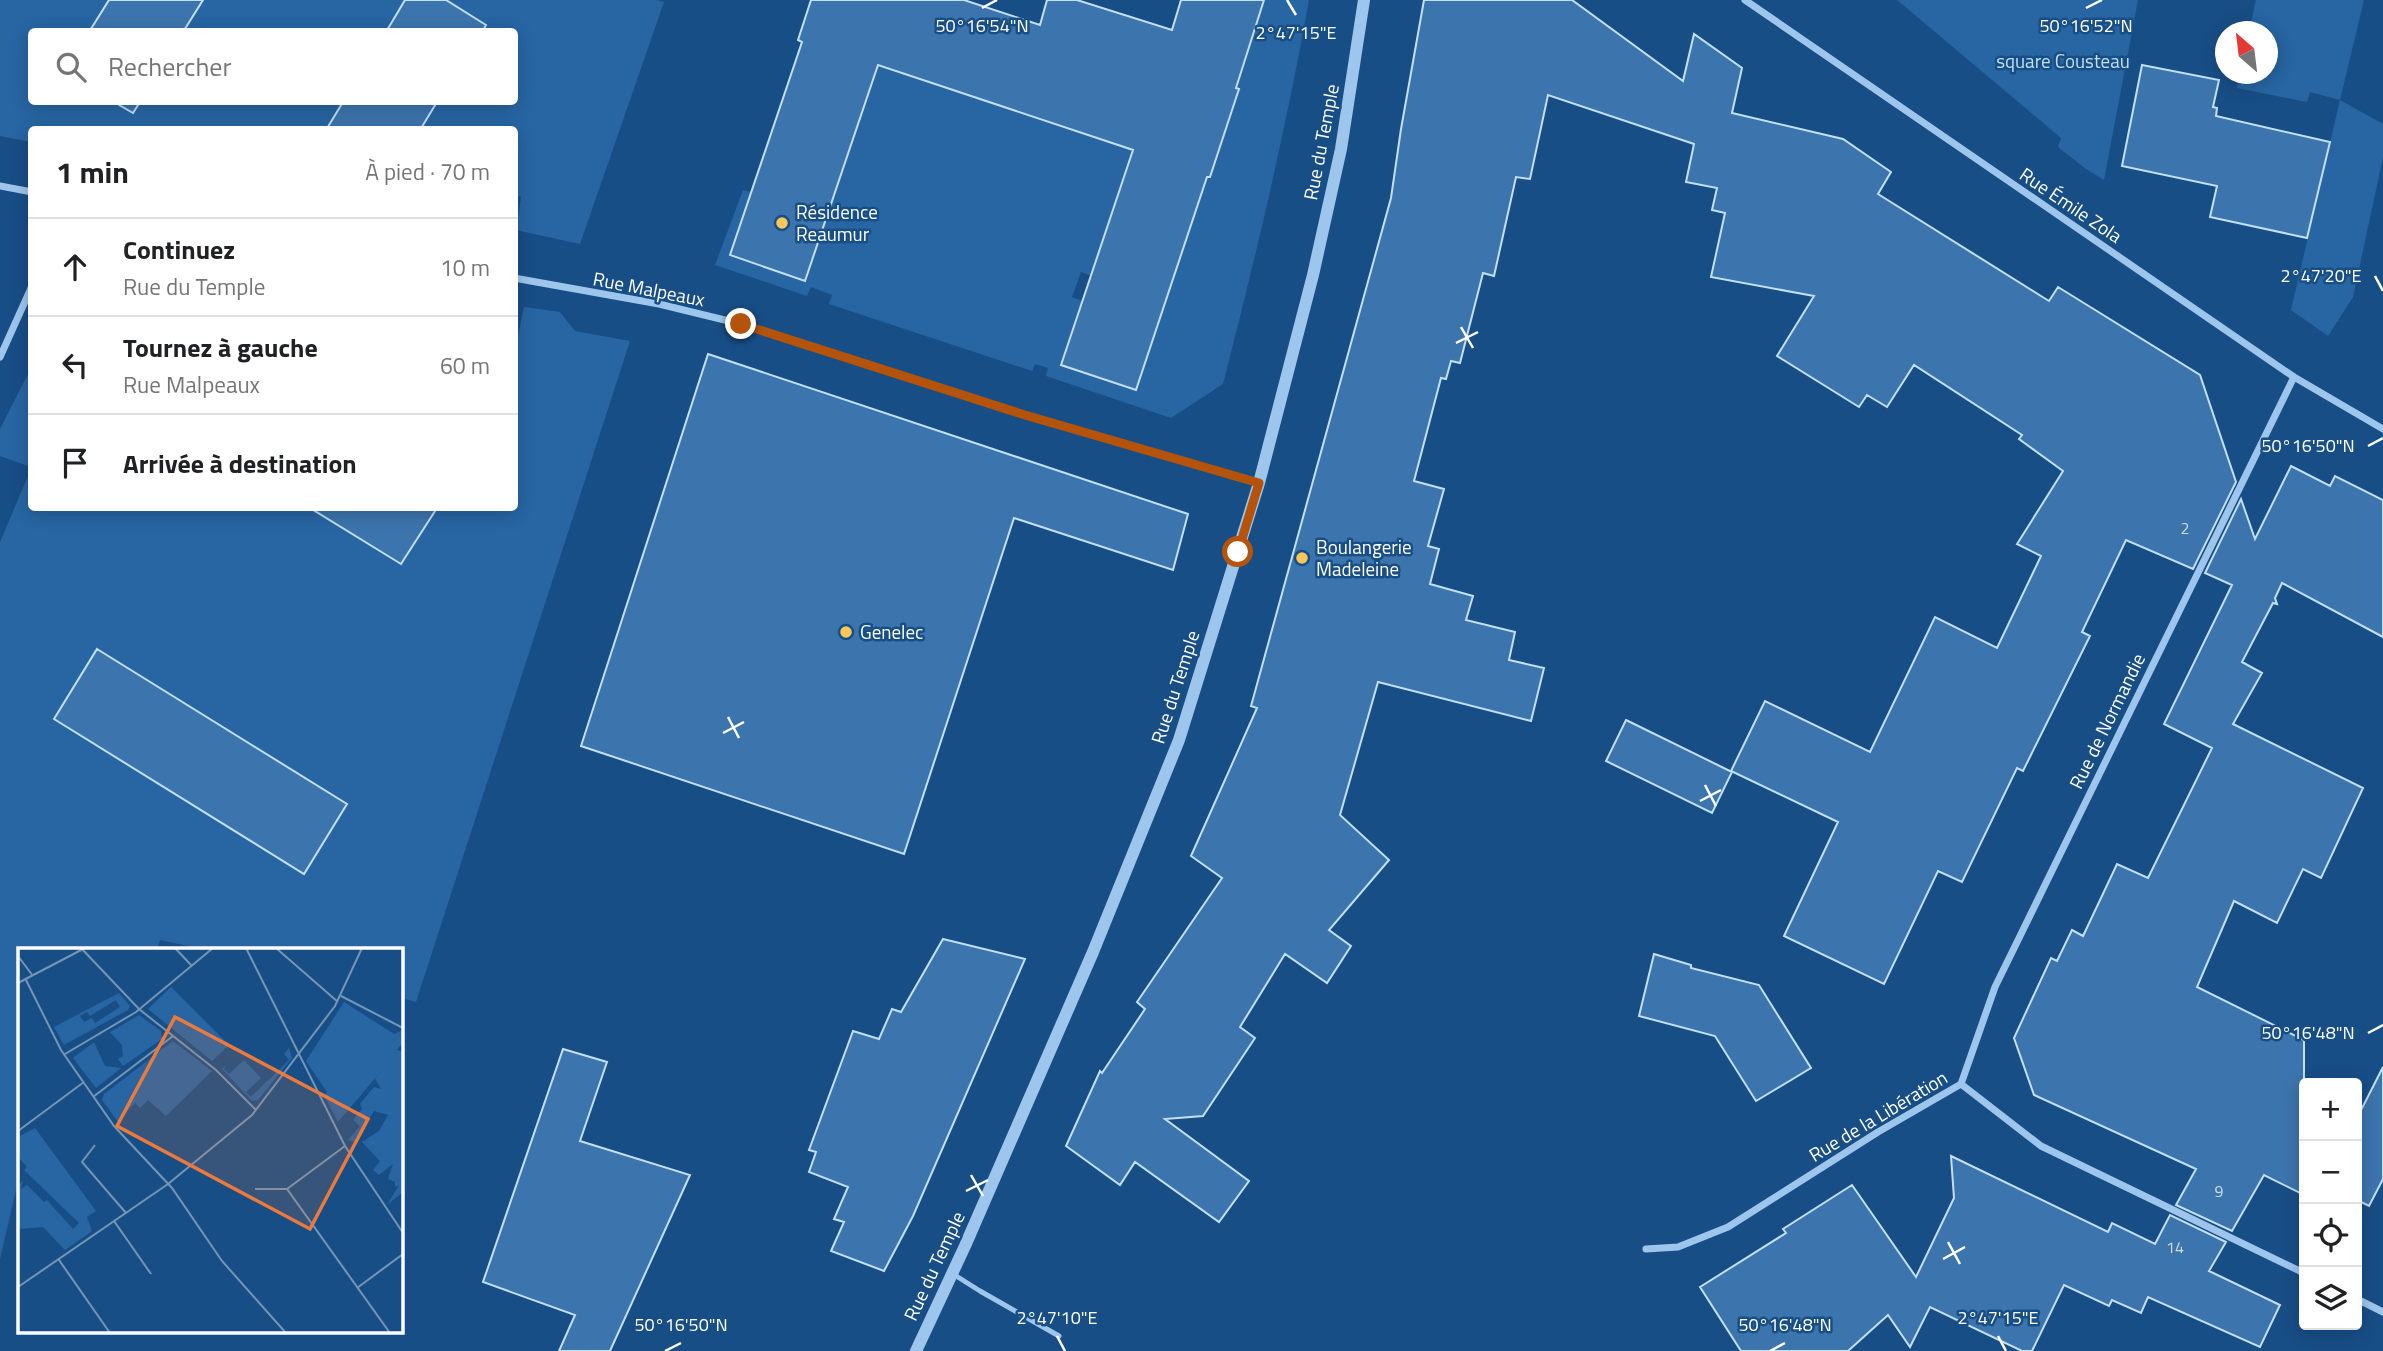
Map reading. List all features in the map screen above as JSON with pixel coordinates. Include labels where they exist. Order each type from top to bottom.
[{"type":"street","name":"Rue du Temple","points":[[916,1351],[965,1246],[1093,952],[1179,740],[1259,483],[1313,275],[1341,149],[1364,0]]},
{"type":"street","name":"Rue Émile Zola","points":[[1745,0],[2294,377],[2383,429]]},
{"type":"street","points":[[0,186],[28,191]]},
{"type":"street","name":"Rue Malpeaux","points":[[518,279],[659,304],[741,324],[1025,415],[1259,483]]},
{"type":"street","points":[[0,357],[28,295]]},
{"type":"street","name":"Rue de Normandie","points":[[1961,1084],[1995,987],[2294,377]]},
{"type":"street","name":"Rue de la Libération","points":[[1646,1249],[1678,1247],[1728,1227],[1878,1132],[1961,1084],[2041,1146],[2299,1271]]},
{"type":"street","points":[[2362,1302],[2383,1312]]},
{"type":"lane","points":[[951,1272],[1059,1335]]},
{"type":"green space","points":[[0,0],[664,2],[580,244],[518,230],[521,197],[518,196],[518,126],[28,126],[28,141],[0,136]]},
{"type":"green space","points":[[1265,0],[1309,0],[1270,192],[1223,384],[1171,418],[1046,376],[1048,368],[1035,364],[1032,371],[829,304],[832,295],[811,287],[807,296],[715,265],[743,190],[751,192],[730,255],[878,65],[1133,150],[1092,276],[1081,272],[1072,297],[1082,301],[1061,365],[1136,390],[1239,90],[1236,88]]},
{"type":"green space","name":"square Cousteau","points":[[1897,0],[2138,0],[2104,180],[2058,147],[2061,138]]},
{"type":"green space","points":[[2256,0],[2364,0],[2340,100],[2310,92],[2307,102],[2237,88],[2238,84],[2278,84],[2278,21],[2251,21]]},
{"type":"green space","points":[[2340,100],[2383,124],[2383,157],[2353,297],[2328,336],[2291,310]]},
{"type":"green space","points":[[524,307],[560,312],[575,331],[630,341],[416,1002],[402,998],[402,948],[197,948],[160,940],[158,948],[18,948],[18,1181],[0,1259],[0,542],[28,476],[28,511],[518,511],[518,335]]},
{"type":"green space","points":[[28,374],[28,466],[0,456],[0,429]]},
{"type":"building","points":[[109,0],[203,0],[186,28],[92,28]]},
{"type":"building","points":[[405,0],[446,0],[486,25],[484,28],[388,28]]},
{"type":"building","name":"Résidence Reaumur","points":[[811,0],[964,0],[1040,25],[1047,0],[1077,0],[1172,30],[1181,0],[1264,0],[1236,88],[1239,89],[1136,390],[1061,365],[1133,150],[878,65],[805,281],[730,255],[802,42],[798,40]]},
{"type":"building","points":[[1424,0],[1572,0],[1683,81],[1694,34],[1742,68],[1732,113],[1843,139],[1891,172],[1878,194],[2049,301],[2058,287],[2200,375],[2236,482],[2193,569],[2126,540],[2082,632],[2090,636],[2023,771],[2017,768],[1962,882],[1938,871],[1884,984],[1784,936],[1838,822],[1731,771],[1765,701],[1870,752],[1935,617],[1997,648],[2041,556],[2017,544],[2063,471],[2019,439],[2022,435],[1914,365],[1887,407],[1867,395],[1859,407],[1777,356],[1814,296],[1711,277],[1725,213],[1712,210],[1717,188],[1686,182],[1694,144],[1548,95],[1530,179],[1516,177],[1494,276],[1483,273],[1460,363],[1451,361],[1446,379],[1441,378],[1414,481],[1444,489],[1428,546],[1439,549],[1430,584],[1473,596],[1466,620],[1515,632],[1509,660],[1544,668],[1531,721],[1378,682],[1340,815],[1389,860],[1329,930],[1351,946],[1327,983],[1285,954],[1240,1027],[1255,1038],[1203,1116],[1165,1119],[1249,1181],[1219,1222],[1135,1162],[1120,1185],[1066,1146],[1100,1071],[1102,1073],[1145,1009],[1137,1002],[1222,878],[1191,856],[1257,708],[1251,706],[1391,198]]},
{"type":"building","points":[[2142,65],[2215,79],[2215,84],[2218,84],[2213,107],[2217,108],[2216,116],[2330,142],[2307,238],[2210,217],[2217,186],[2122,166]]},
{"type":"building","points":[[119,105],[138,105],[133,113]]},
{"type":"building","points":[[341,105],[435,105],[422,126],[328,126]]},
{"type":"building","points":[[708,354],[1188,514],[1173,570],[1014,518],[904,854],[581,746]]},
{"type":"building","points":[[2291,466],[2330,486],[2335,476],[2383,500],[2383,637],[2282,583],[2275,598],[2277,604],[2273,603],[2242,662],[2262,673],[2233,724],[2363,788],[2321,878],[2303,869],[2277,923],[2234,901],[2197,987],[2304,1040],[2304,1078],[2299,1078],[2299,1192],[2264,1175],[2232,1231],[2176,1205],[2196,1169],[2034,1095],[2014,1038],[2051,958],[2057,961],[2072,930],[2083,936],[2117,864],[2148,878],[2212,748],[2164,724],[2232,585],[2205,573],[2241,499],[2255,539]]},
{"type":"building","points":[[315,511],[435,511],[401,564]]},
{"type":"building","points":[[97,649],[347,804],[304,874],[54,719]]},
{"type":"building","points":[[1626,720],[1732,772],[1712,813],[1606,761]]},
{"type":"building","points":[[943,939],[1025,959],[913,1216],[884,1271],[831,1251],[844,1222],[834,1219],[848,1187],[809,1172],[816,1152],[809,1150],[853,1031],[879,1039],[892,1009],[901,1012]]},
{"type":"building","points":[[1654,954],[1691,965],[1691,968],[1759,985],[1811,1068],[1756,1101],[1715,1036],[1639,1016]]},
{"type":"building","points":[[563,1049],[607,1062],[580,1141],[690,1175],[610,1351],[559,1351],[575,1315],[483,1282]]},
{"type":"building","points":[[2383,1067],[2383,1179],[2369,1206],[2362,1202],[2362,1108]]},
{"type":"building","points":[[1951,1156],[2108,1232],[2112,1223],[2155,1244],[2170,1215],[2226,1242],[2209,1271],[2280,1305],[2260,1347],[2148,1297],[2141,1313],[2112,1300],[2109,1306],[2064,1285],[2032,1351],[2022,1351],[1930,1307],[1910,1347],[1888,1315],[1848,1351],[1741,1351],[1700,1287],[1786,1233],[1783,1229],[1852,1185],[1916,1277],[1954,1198]]},
{"type":"place","name":"Résidence Reaumur","points":[[782,223]]},
{"type":"place","name":"Boulangerie Madeleine","points":[[1302,558]]},
{"type":"place","name":"Genelec","points":[[846,632]]},
{"type":"route","points":[[741,324],[1025,415],[1259,483],[1238,552]]}]
